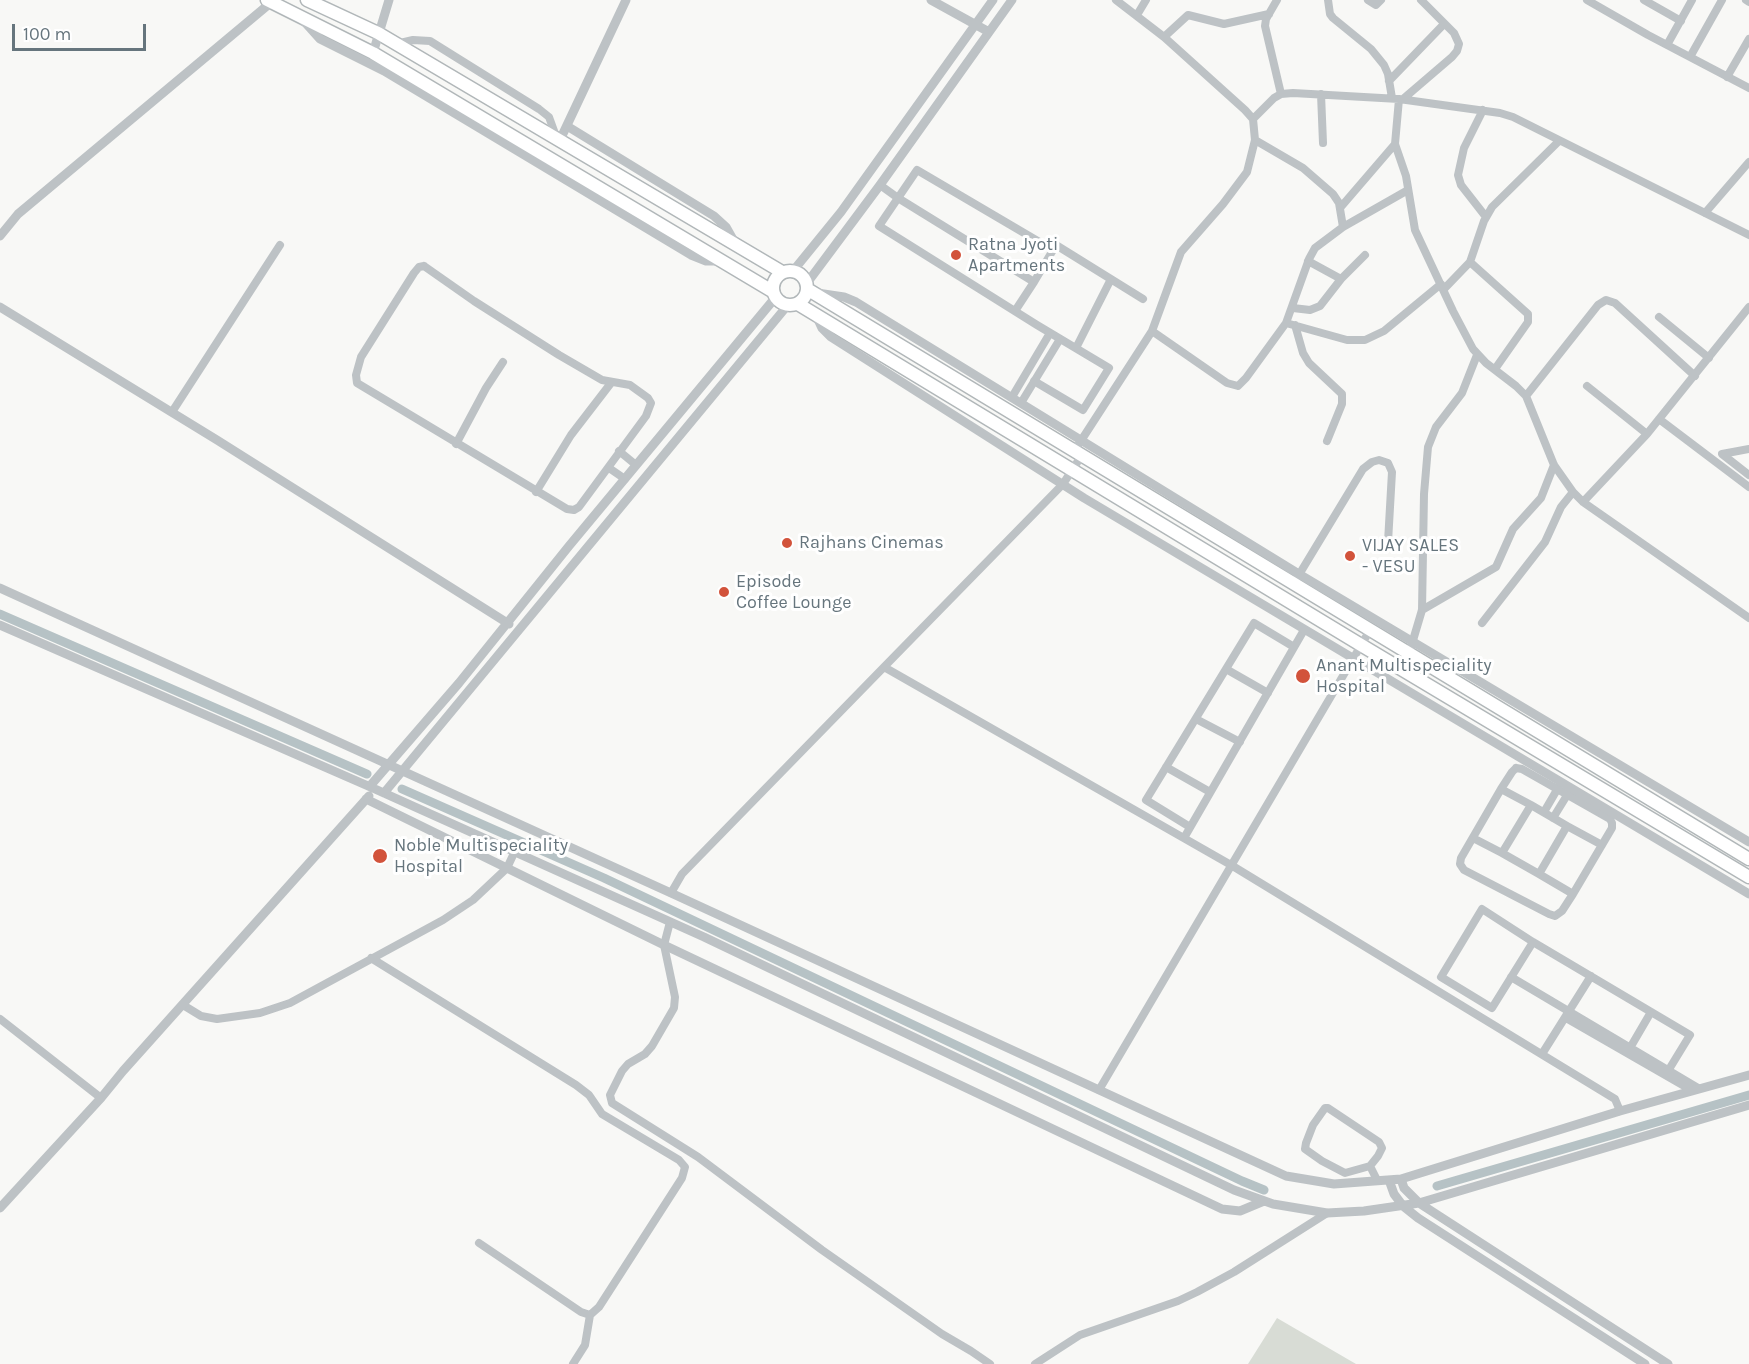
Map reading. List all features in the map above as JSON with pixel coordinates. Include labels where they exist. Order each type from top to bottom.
[{"type":"main road","points":[[307,0],[378,33],[736,245],[788,272],[799,273],[809,288],[1296,579],[1370,630],[1411,648],[1748,856]]},
{"type":"main road","points":[[271,1],[373,53],[722,261],[774,295],[816,315],[1749,877]]},
{"type":"main road","points":[[774,295],[774,280],[788,272]]},
{"type":"main road","points":[[793,305],[803,300],[809,288]]},
{"type":"street","points":[[373,53],[389,0]]},
{"type":"street","points":[[559,140],[626,0]]},
{"type":"street","points":[[931,0],[989,32]]},
{"type":"street","points":[[788,272],[841,212],[993,0]]},
{"type":"street","points":[[1012,0],[809,288],[850,299],[1012,397],[1080,448]]},
{"type":"street","points":[[671,893],[682,874],[1063,484],[1072,470],[1080,448],[1152,331],[1181,252],[1243,179],[1250,164],[1256,140],[1253,119],[1164,37],[1116,0]]},
{"type":"street","points":[[1137,15],[1146,0]]},
{"type":"street","points":[[1277,0],[1266,19],[1266,32],[1281,94]]},
{"type":"street","points":[[1328,0],[1330,14],[1333,18],[1378,56],[1384,65],[1398,99],[1395,144],[1405,170],[1415,230],[1453,311],[1477,355],[1526,396],[1554,465],[1583,502],[1749,618]]},
{"type":"street","points":[[1368,0],[1376,4],[1381,0]]},
{"type":"street","points":[[1398,99],[1457,51],[1458,39],[1421,0]]},
{"type":"street","points":[[1587,0],[1749,88]]},
{"type":"street","points":[[1599,8],[1604,0]]},
{"type":"street","points":[[1644,0],[1681,21]]},
{"type":"street","points":[[1690,57],[1722,0]]},
{"type":"street","points":[[0,236],[18,214],[271,1]]},
{"type":"street","points":[[1667,45],[1689,1]]},
{"type":"street","points":[[1164,37],[1188,15],[1224,24],[1269,14]]},
{"type":"street","points":[[301,17],[320,39],[384,71],[691,255],[706,261],[722,261]]},
{"type":"street","points":[[1389,81],[1444,24]]},
{"type":"street","points":[[1727,76],[1749,39]]},
{"type":"street","points":[[396,44],[413,40],[430,41],[539,109],[549,117],[559,140]]},
{"type":"street","points":[[1253,119],[1281,94],[1293,93],[1398,99],[1483,110],[1513,117],[1749,235]]},
{"type":"street","points":[[1321,94],[1323,142]]},
{"type":"street","points":[[1483,110],[1464,148],[1458,175],[1461,185],[1486,217]]},
{"type":"street","points":[[567,126],[714,216],[726,227],[736,245]]},
{"type":"street","points":[[1256,140],[1302,168],[1333,194],[1340,208],[1343,227]]},
{"type":"street","points":[[1290,324],[1347,340],[1365,340],[1384,331],[1443,287],[1470,262],[1486,217],[1497,202],[1559,141]]},
{"type":"street","points":[[1340,208],[1395,144]]},
{"type":"street","points":[[1705,213],[1749,162]]},
{"type":"street","points":[[1034,381],[1083,410],[1109,368],[879,226],[917,170],[1053,250]]},
{"type":"street","points":[[880,185],[897,198],[1034,282]]},
{"type":"street","points":[[1152,331],[1227,383],[1238,386],[1290,324],[1308,261],[1316,248],[1343,227],[1408,190]]},
{"type":"street","points":[[172,412],[280,245]]},
{"type":"street","points":[[1015,312],[1056,245],[1143,299]]},
{"type":"street","points":[[1293,308],[1315,309],[1324,302],[1341,279],[1365,255]]},
{"type":"street","points":[[1308,261],[1341,279]]},
{"type":"street","points":[[1470,262],[1528,314],[1528,321],[1495,369]]},
{"type":"street","points":[[424,266],[429,269],[542,345],[602,380],[630,385],[640,391],[651,403],[646,416],[619,451],[588,498],[574,510],[567,509],[536,492],[456,444],[357,383],[356,375],[361,357],[419,267],[424,266]]},
{"type":"street","points":[[1076,348],[1111,279]]},
{"type":"street","points":[[376,789],[388,765],[459,683],[506,622],[774,295]]},
{"type":"street","points":[[1526,396],[1598,305],[1606,300],[1615,303],[1695,376]]},
{"type":"street","points":[[0,1208],[101,1098],[366,799],[401,771],[793,305]]},
{"type":"street","points":[[0,307],[172,412],[519,631]]},
{"type":"street","points":[[1583,502],[1647,434],[1749,307]]},
{"type":"street","points":[[816,315],[822,328],[831,337],[1063,484],[1569,792],[1749,894]]},
{"type":"street","points":[[1659,316],[1709,358]]},
{"type":"street","points":[[1290,324],[1306,358],[1342,394],[1342,404],[1327,441]]},
{"type":"street","points":[[1012,397],[1050,333]]},
{"type":"street","points":[[1021,403],[1060,339]]},
{"type":"street","points":[[1411,648],[1422,610],[1428,447],[1436,427],[1462,393],[1477,355]]},
{"type":"street","points":[[456,444],[486,388],[503,362]]},
{"type":"street","points":[[536,492],[571,435],[611,383]]},
{"type":"street","points":[[1587,386],[1647,434]]},
{"type":"street","points":[[1659,419],[1749,487]]},
{"type":"street","points":[[1749,449],[1722,454],[1749,475]]},
{"type":"street","points":[[619,451],[636,465]]},
{"type":"street","points":[[1388,542],[1392,472],[1388,463],[1379,460],[1363,468],[1296,579],[1411,648],[1749,842]]},
{"type":"street","points":[[1422,610],[1496,567],[1513,529],[1541,498],[1554,465]]},
{"type":"street","points":[[609,468],[625,479]]},
{"type":"street","points":[[1482,623],[1549,537],[1561,507],[1573,492]]},
{"type":"street","points":[[0,588],[1286,1176],[1334,1184],[1401,1179],[1620,1111],[1749,1075]]},
{"type":"street","points":[[1190,827],[1146,800],[1254,623],[1294,647]]},
{"type":"street","points":[[0,625],[515,851],[670,922],[1234,1190],[1273,1204],[1327,1213],[1365,1211],[1419,1203],[1749,1105]]},
{"type":"street","points":[[1184,838],[1304,630]]},
{"type":"street","points":[[1099,1090],[1370,630]]},
{"type":"street","points":[[884,667],[1231,865],[1615,1099],[1620,1111]]},
{"type":"street","points":[[1226,669],[1268,693]]},
{"type":"street","points":[[1196,719],[1240,742]]},
{"type":"street","points":[[1166,767],[1210,792]]},
{"type":"street","points":[[1559,786],[1516,768],[1501,789],[1461,858],[1460,864],[1464,870],[1556,916],[1573,894],[1612,828],[1610,819],[1569,792]]},
{"type":"street","points":[[1544,812],[1559,786]]},
{"type":"street","points":[[1501,789],[1602,845]]},
{"type":"street","points":[[1553,818],[1569,792]]},
{"type":"street","points":[[366,799],[664,945],[1222,1209],[1240,1212],[1264,1201]]},
{"type":"street","points":[[1502,853],[1531,805]]},
{"type":"street","points":[[1539,874],[1567,826]]},
{"type":"street","points":[[1473,838],[1573,894]]},
{"type":"street","points":[[183,1005],[201,1016],[217,1019],[269,1011],[290,1003],[448,916],[481,894],[507,868],[515,851]]},
{"type":"street","points":[[1736,869],[1748,856]]},
{"type":"street","points":[[1533,942],[1492,1008],[1441,977],[1482,909],[1533,942],[1690,1035],[1670,1074]]},
{"type":"street","points":[[670,922],[664,945],[675,997],[674,1008],[652,1046],[622,1071],[612,1091],[612,1103],[698,1157],[822,1250],[942,1334],[990,1364]]},
{"type":"street","points":[[371,958],[576,1084],[589,1095],[602,1114],[683,1163],[685,1167],[682,1178],[599,1307],[590,1315],[585,1345],[573,1364]]},
{"type":"street","points":[[1542,1054],[1591,976]]},
{"type":"street","points":[[1512,977],[1567,1015],[1670,1074]]},
{"type":"street","points":[[1630,1048],[1651,1012]]},
{"type":"street","points":[[1567,1015],[1630,1048],[1694,1089]]},
{"type":"street","points":[[0,1019],[101,1098]]},
{"type":"street","points":[[1325,1108],[1379,1142],[1382,1148],[1370,1166],[1345,1173],[1305,1149],[1313,1125],[1325,1108]]},
{"type":"street","points":[[1370,1166],[1377,1180]]},
{"type":"street","points":[[1401,1179],[1404,1188],[1419,1203],[1668,1364]]},
{"type":"street","points":[[1389,1180],[1394,1194],[1403,1206],[1418,1218],[1646,1364]]},
{"type":"street","points":[[1035,1364],[1080,1335],[1178,1301],[1197,1292],[1234,1272],[1327,1213]]},
{"type":"street","points":[[479,1243],[581,1312],[590,1315]]},
{"type":"shaded area","points":[[1277,1318],[1356,1364],[1248,1364]]},
{"type":"waterway","points":[[0,614],[367,774]]},
{"type":"waterway","points":[[402,789],[604,878],[1264,1190]]},
{"type":"waterway","points":[[1437,1186],[1749,1095]]},
{"type":"place","name":"Ratna Jyoti Apartments","points":[[956,255]]},
{"type":"place","name":"Rajhans Cinemas","points":[[787,543]]},
{"type":"place","name":"VIJAY SALES - VESU","points":[[1350,556]]},
{"type":"place","name":"Episode Coffee Lounge","points":[[724,592]]},
{"type":"place","name":"Anant Multispeciality Hospital","points":[[1303,676]]},
{"type":"place","name":"Noble Multispeciality Hospital","points":[[380,856]]}]
